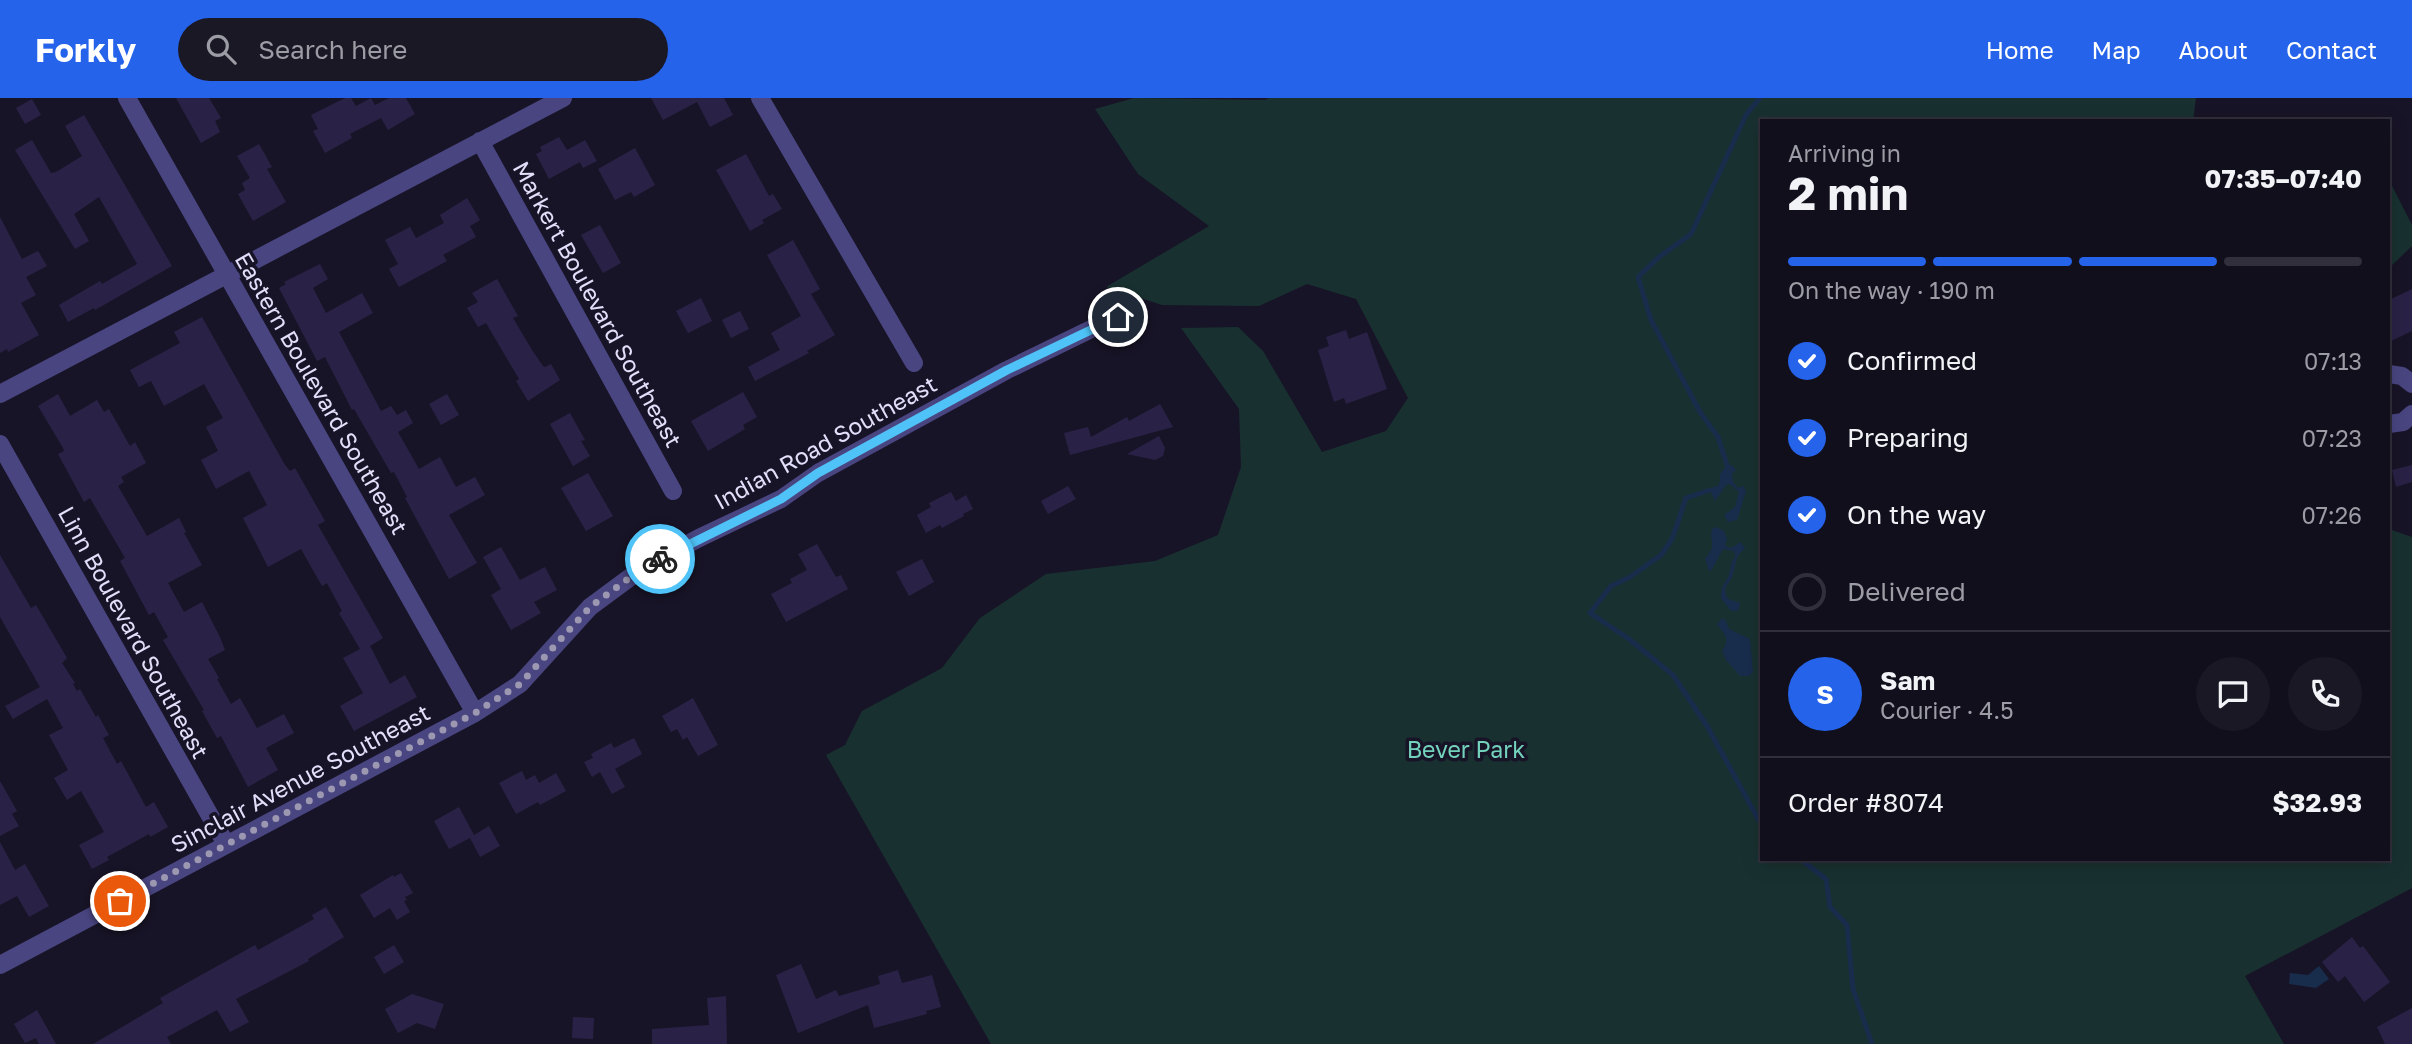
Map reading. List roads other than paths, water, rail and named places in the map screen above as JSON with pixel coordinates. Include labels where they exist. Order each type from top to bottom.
[{"type":"street","name":"Eastern Boulevard Southeast","points":[[127,98],[475,713]]},
{"type":"street","points":[[0,394],[563,98]]},
{"type":"street","points":[[760,98],[914,363]]},
{"type":"street","name":"Markert Boulevard Southeast","points":[[480,141],[673,491]]},
{"type":"street","name":"Indian Road Southeast","points":[[475,713],[520,684],[590,607],[640,570],[781,499],[818,473],[1007,370],[1118,317]]},
{"type":"street","points":[[2390,374],[2402,376],[2412,384]]},
{"type":"street","points":[[2390,424],[2403,422],[2412,414]]},
{"type":"street","name":"Linn Boulevard Southeast","points":[[0,444],[226,844]]},
{"type":"street","name":"Sinclair Avenue Southeast","points":[[0,965],[475,713]]},
{"type":"water","points":[[1727,465],[1732,465],[1736,470],[1732,474],[1733,482],[1738,488],[1743,486],[1746,491],[1737,520],[1728,522],[1724,515],[1735,507],[1739,492],[1730,484],[1726,485],[1715,501],[1710,490],[1718,486],[1720,474]]},
{"type":"water","points":[[1716,527],[1724,531],[1727,539],[1725,546],[1731,548],[1741,542],[1745,549],[1738,557],[1726,588],[1728,599],[1740,603],[1738,611],[1731,611],[1721,598],[1735,557],[1734,551],[1723,549],[1711,571],[1705,559],[1712,546],[1712,529]]},
{"type":"water","points":[[1721,619],[1725,619],[1729,629],[1750,639],[1753,672],[1749,676],[1740,676],[1726,660],[1722,651],[1726,637],[1717,625]]},
{"type":"water","points":[[2319,966],[2329,979],[2316,988],[2289,984],[2290,973],[2308,975]]},
{"type":"waterway","points":[[1727,465],[1718,437],[1700,412],[1651,320],[1638,277],[1659,257],[1691,234],[1746,115],[1760,98]]},
{"type":"waterway","points":[[1710,490],[1686,498],[1672,539],[1661,555],[1630,577],[1611,586],[1590,613],[1629,639],[1673,675],[1707,726],[1760,822]]},
{"type":"waterway","points":[[1803,861],[1826,879],[1830,907],[1847,925],[1853,989],[1872,1044]]},
{"type":"park label","name":"Bever Park","points":[[1466,749]]}]
